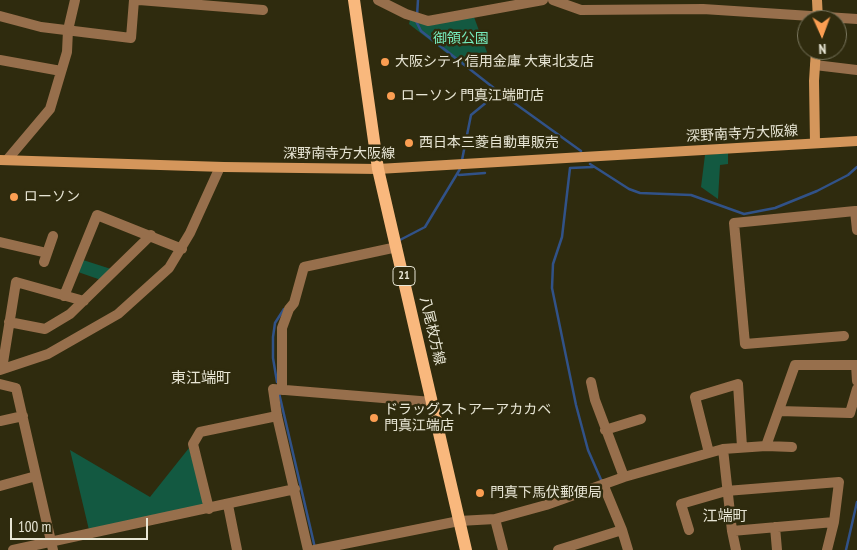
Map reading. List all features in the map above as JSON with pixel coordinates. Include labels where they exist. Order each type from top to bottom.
[{"type":"main road","name":"八尾枚方線","points":[[354,0],[378,169],[466,550]]},
{"type":"main road","points":[[815,60],[815,143]]},
{"type":"main road","name":"深野南寺方大阪線","points":[[4,160],[220,167],[378,169],[857,141]]},
{"type":"street","points":[[4,160],[50,109],[67,52],[68,30],[74,0]]},
{"type":"street","points":[[0,16],[41,27],[131,38],[134,0]]},
{"type":"street","points":[[139,0],[263,10]]},
{"type":"street","points":[[378,0],[406,14],[428,21],[543,0]]},
{"type":"street","points":[[553,0],[581,10],[642,5],[797,17]]},
{"type":"street","points":[[0,60],[61,70]]},
{"type":"street","points":[[815,65],[857,70]]},
{"type":"street","points":[[84,301],[16,282],[1,370],[48,354],[118,314],[168,268],[182,249],[206,202],[220,167]]},
{"type":"street","points":[[844,336],[745,344],[734,223],[856,211],[857,230]]},
{"type":"street","points":[[64,296],[97,215],[182,249]]},
{"type":"street","points":[[9,322],[44,329],[70,314],[151,235]]},
{"type":"street","points":[[0,242],[45,258],[53,236]]},
{"type":"street","points":[[282,390],[282,328],[289,309],[294,303],[304,267],[397,247]]},
{"type":"street","points":[[766,446],[795,366],[856,365],[857,381]]},
{"type":"street","points":[[591,382],[605,430],[624,477]]},
{"type":"street","points":[[0,384],[16,388],[52,546]]},
{"type":"street","points":[[708,453],[695,397],[738,384],[742,447]]},
{"type":"street","points":[[780,411],[850,413],[857,389]]},
{"type":"street","points":[[308,550],[277,416],[273,390],[432,402]]},
{"type":"street","points":[[0,421],[23,416]]},
{"type":"street","points":[[209,509],[193,444],[200,432],[277,416]]},
{"type":"street","points":[[605,430],[641,419]]},
{"type":"street","points":[[314,550],[459,521],[495,519],[546,505],[624,477],[723,449],[766,446],[792,447]]},
{"type":"street","points":[[723,449],[726,491],[736,550]]},
{"type":"street","points":[[0,486],[36,476]]},
{"type":"street","points":[[689,530],[681,504],[726,491],[840,482],[834,522],[827,550]]},
{"type":"street","points":[[602,484],[622,530],[628,550]]},
{"type":"street","points":[[13,550],[52,546],[295,489]]},
{"type":"street","points":[[228,505],[238,550]]},
{"type":"street","points":[[495,519],[503,550]]},
{"type":"street","points":[[732,531],[834,522]]},
{"type":"street","points":[[775,527],[777,550]]},
{"type":"street","points":[[558,550],[622,530]]},
{"type":"green space","name":"御領公園","points":[[474,17],[488,55],[462,65],[409,24],[410,20]]},
{"type":"green space","points":[[728,153],[728,164],[720,165],[718,199],[701,187],[705,155]]},
{"type":"green space","points":[[83,260],[111,269],[101,280],[78,272]]},
{"type":"green space","points":[[189,448],[205,506],[89,530],[70,450],[150,497]]},
{"type":"waterway","points":[[417,16],[418,0]]},
{"type":"waterway","points":[[416,21],[421,31],[499,92],[581,151]]},
{"type":"waterway","points":[[462,160],[471,115],[499,92]]},
{"type":"waterway","points":[[590,164],[629,189],[640,193],[691,195],[744,214],[775,208],[817,191],[848,175],[857,167]]},
{"type":"waterway","points":[[593,167],[570,168],[562,237],[553,264],[552,288],[576,405],[588,450],[602,482]]},
{"type":"waterway","points":[[398,241],[425,227],[460,169]]},
{"type":"waterway","points":[[459,175],[485,173]]},
{"type":"waterway","points":[[277,382],[273,358],[273,337],[275,323],[284,309]]},
{"type":"waterway","points":[[279,393],[315,548]]},
{"type":"waterway","points":[[846,550],[857,502]]},
{"type":"place","name":"大阪シティ信用金庫 大東北支店","points":[[385,62]]},
{"type":"place","name":"ローソン 門真江端町店","points":[[391,96]]},
{"type":"place","name":"西日本三菱自動車販売","points":[[409,143]]},
{"type":"place","name":"ローソン","points":[[14,197]]},
{"type":"place","name":"ドラッグストアーアカカベ 門真江端店","points":[[374,418]]},
{"type":"place","name":"門真下馬伏郵便局","points":[[480,493]]},
{"type":"district","name":"東江端町","points":[[201,379]]},
{"type":"district","name":"江端町","points":[[725,517]]}]
